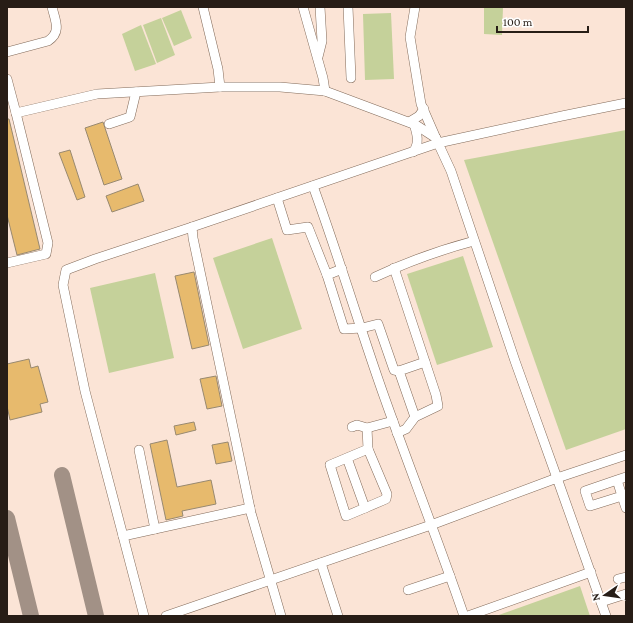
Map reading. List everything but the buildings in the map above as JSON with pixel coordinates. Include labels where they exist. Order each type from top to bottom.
[{"type":"lane","points":[[7,52],[48,41],[52,38],[56,34],[57,28],[52,7]]},
{"type":"lane","points":[[203,7],[218,69],[220,87]]},
{"type":"lane","points":[[304,7],[323,78],[325,91]]},
{"type":"lane","points":[[318,59],[322,42],[320,7]]},
{"type":"lane","points":[[348,7],[351,78]]},
{"type":"lane","points":[[415,7],[410,37],[421,104],[451,171],[514,361],[606,616]]},
{"type":"lane","points":[[7,79],[48,243],[46,254],[7,263]]},
{"type":"lane","points":[[16,113],[97,94],[220,87],[280,87],[325,91],[411,123],[437,141]]},
{"type":"lane","points":[[109,124],[130,117],[136,92]]},
{"type":"lane","points":[[144,616],[85,391],[63,285],[66,270],[413,152],[437,141],[626,103]]},
{"type":"lane","points":[[411,123],[424,109]]},
{"type":"lane","points":[[411,123],[418,137],[416,150],[413,152]]},
{"type":"lane","points":[[312,186],[342,269],[397,433],[464,616]]},
{"type":"lane","points":[[278,198],[287,230],[308,227],[327,275],[344,329],[362,328],[378,324],[394,370],[399,371],[425,362]]},
{"type":"lane","points":[[192,227],[193,238],[250,508],[281,616]]},
{"type":"lane","points":[[375,277],[394,268],[447,248],[474,241]]},
{"type":"lane","points":[[394,268],[436,395],[438,406],[415,417],[406,429],[397,433]]},
{"type":"lane","points":[[327,275],[342,269]]},
{"type":"lane","points":[[399,371],[415,417]]},
{"type":"lane","points":[[352,427],[357,425],[367,428],[393,421]]},
{"type":"lane","points":[[367,428],[368,449],[387,494],[386,499],[346,516],[330,465],[368,449]]},
{"type":"lane","points":[[139,450],[155,529]]},
{"type":"lane","points":[[166,616],[431,525],[557,478],[626,455]]},
{"type":"lane","points":[[348,458],[365,508]]},
{"type":"lane","points":[[624,495],[590,506],[585,491],[626,477]]},
{"type":"lane","points":[[617,480],[624,495],[626,508]]},
{"type":"lane","points":[[123,536],[250,508]]},
{"type":"lane","points":[[321,563],[338,616]]},
{"type":"lane","points":[[468,616],[591,572]]},
{"type":"lane","points":[[408,590],[450,576]]},
{"type":"lane","points":[[601,602],[626,594]]},
{"type":"green space","points":[[484,7],[503,7],[502,35],[484,34]]},
{"type":"green space","points":[[181,10],[192,38],[174,46],[162,18]]},
{"type":"green space","points":[[391,13],[394,79],[365,80],[363,14]]},
{"type":"green space","points":[[161,18],[175,55],[157,63],[143,25]]},
{"type":"green space","points":[[141,25],[156,64],[135,71],[122,34]]},
{"type":"green space","points":[[626,130],[626,429],[566,450],[464,160]]},
{"type":"green space","points":[[272,238],[302,329],[243,349],[213,258]]},
{"type":"green space","points":[[463,256],[493,347],[437,365],[407,274]]},
{"type":"green space","points":[[155,273],[174,358],[109,373],[90,288]]},
{"type":"green space","points":[[580,586],[590,616],[496,616]]},
{"type":"taxiway","points":[[62,475],[96,616]]},
{"type":"taxiway","points":[[7,518],[31,616]]}]
